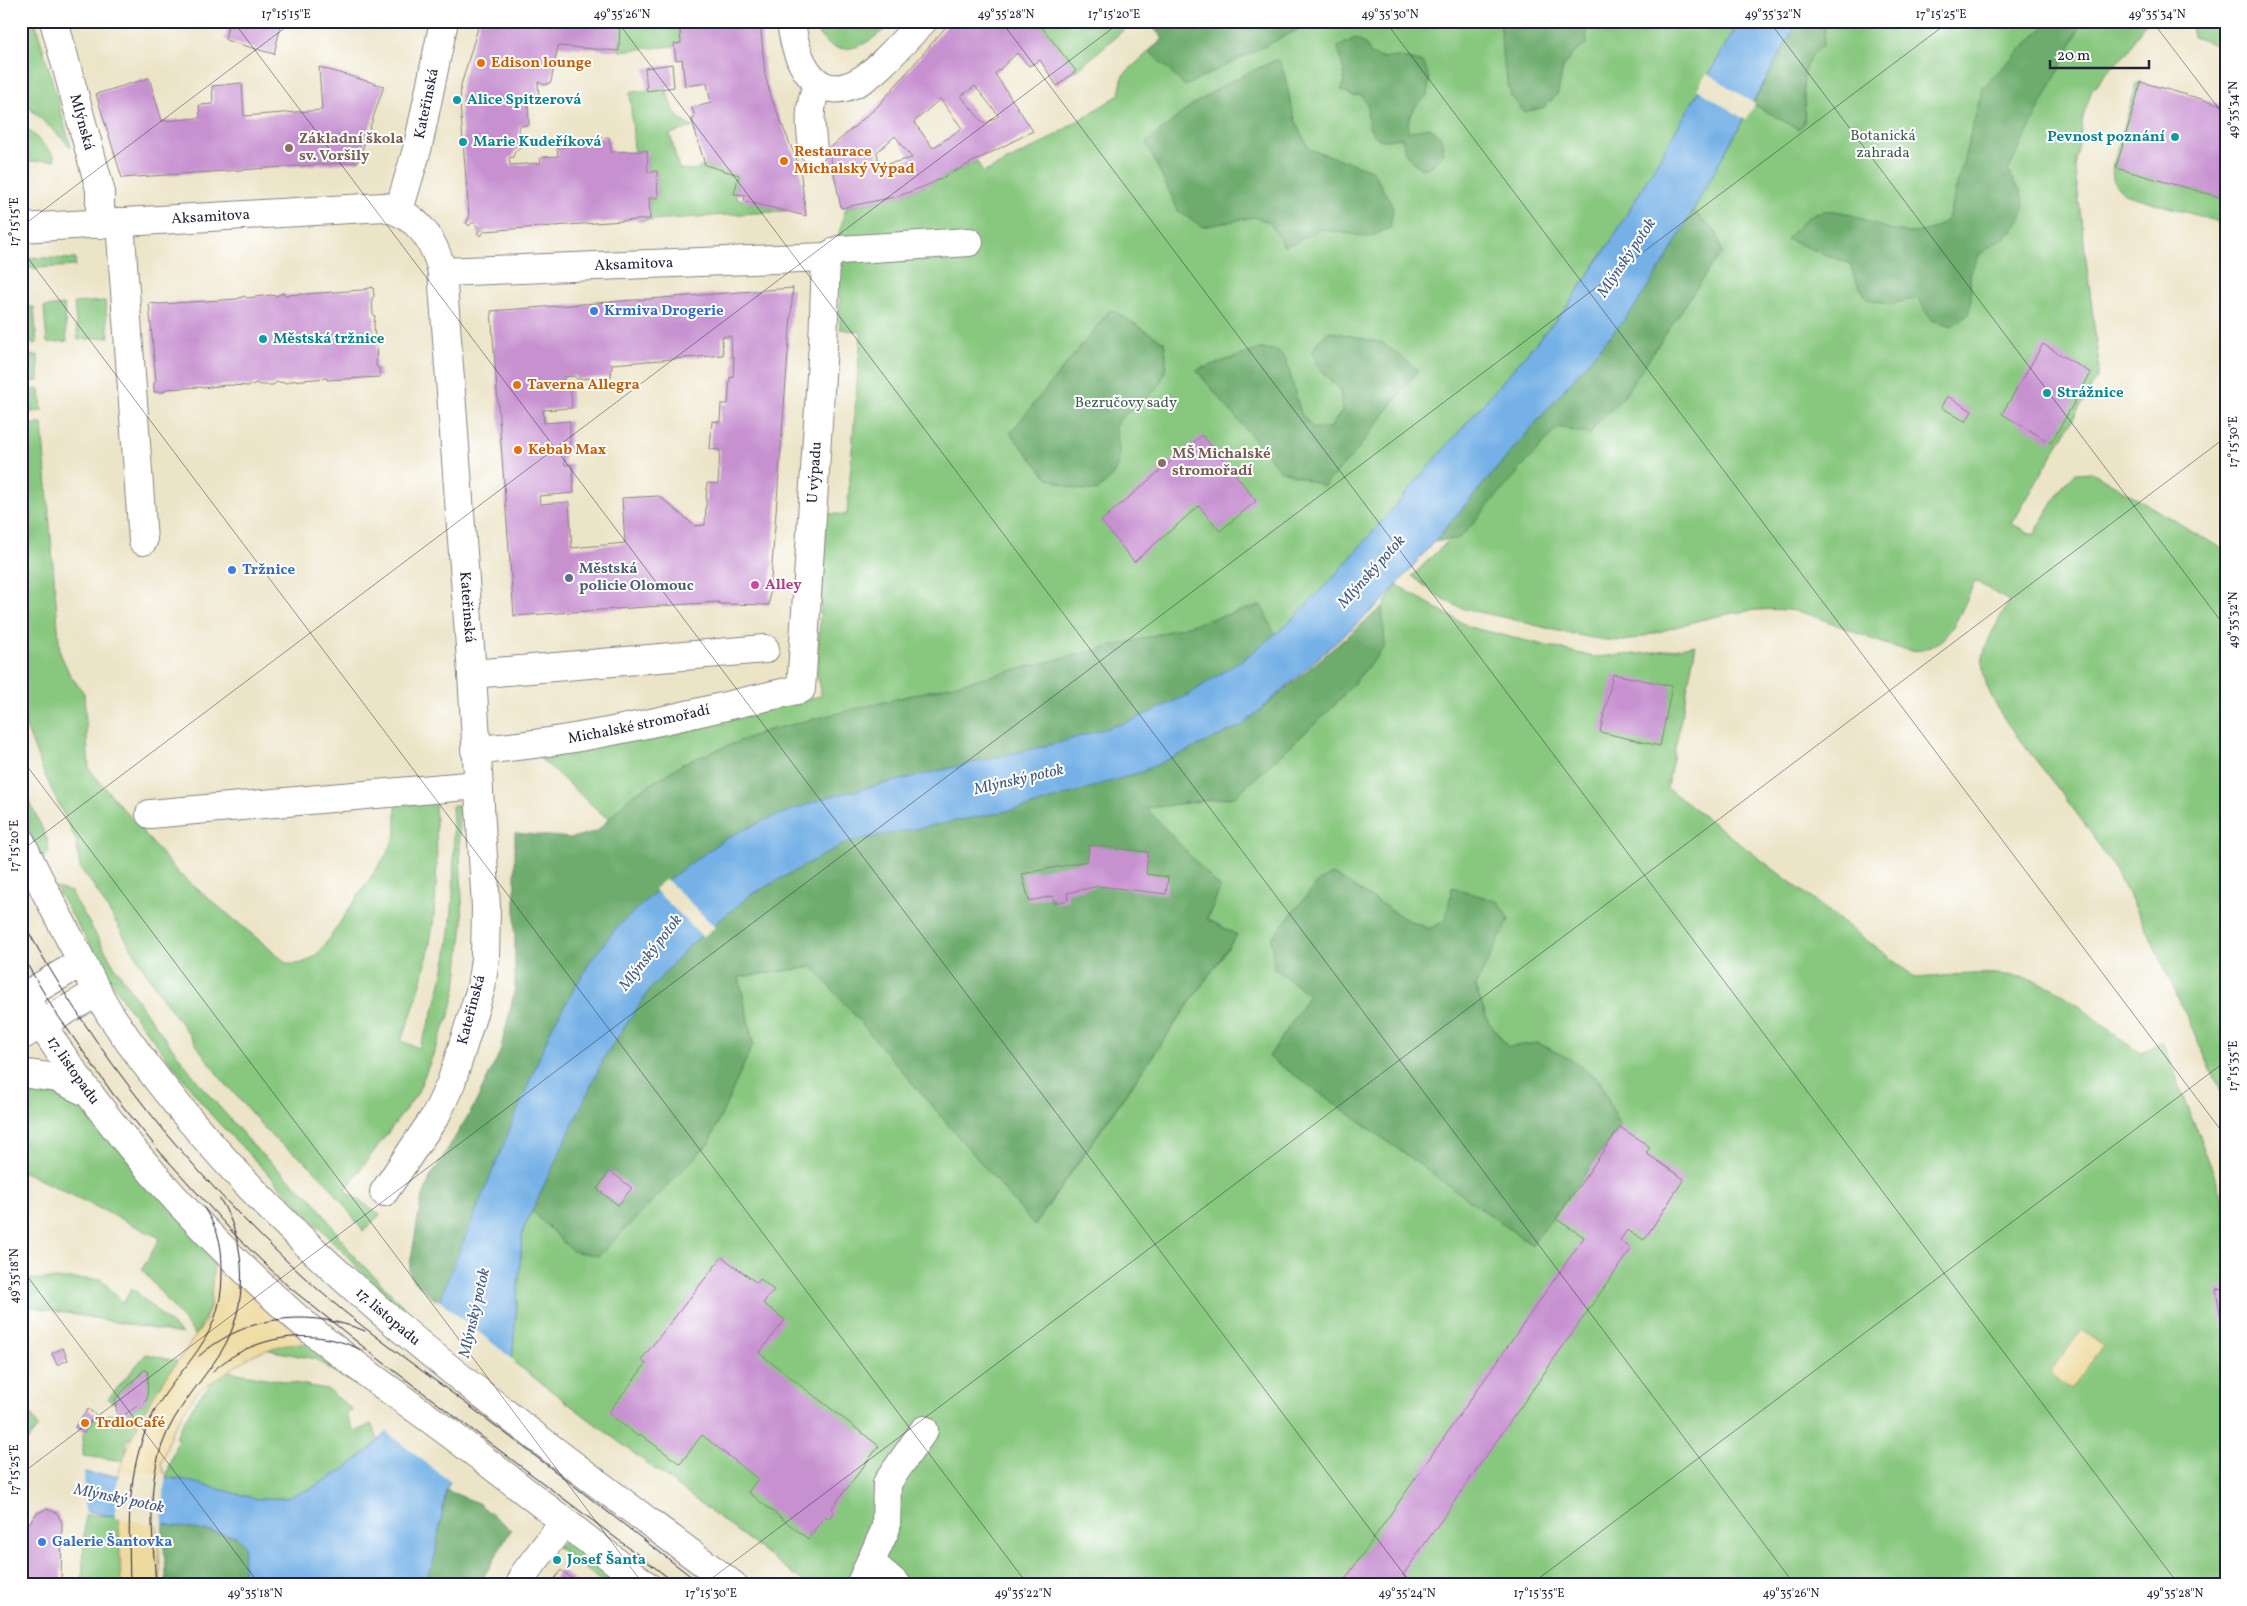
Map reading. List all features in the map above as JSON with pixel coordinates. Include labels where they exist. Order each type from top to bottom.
[{"type":"street","name":"Mlýnská","points":[[54,21],[110,223],[143,541]]},
{"type":"street","name":"Kateřinská","points":[[384,1192],[436,1115],[451,1083],[481,988],[485,959],[486,907],[475,750],[472,674],[442,272],[436,250],[428,237],[414,221],[399,210],[418,146],[444,21]]},
{"type":"street","points":[[791,21],[798,55],[818,84],[831,88],[858,83],[868,76],[922,21]]},
{"type":"street","points":[[813,149],[809,114],[812,98],[818,84]]},
{"type":"street","name":"Aksamitova","points":[[21,228],[342,207],[384,206],[399,210]]},
{"type":"street","name":"Aksamitova","points":[[442,272],[826,257],[838,250],[969,242]]},
{"type":"street","name":"U výpadu","points":[[801,688],[823,344],[826,257]]},
{"type":"street","points":[[472,674],[765,649]]},
{"type":"street","name":"Michalské stromořadí","points":[[475,750],[517,747],[618,729],[801,688]]},
{"type":"street","points":[[150,814],[478,785]]},
{"type":"street","points":[[21,842],[82,962],[22,995]]},
{"type":"street","name":"17. listopadu","points":[[82,962],[98,992],[139,1055],[211,1144],[299,1236],[428,1352],[520,1425],[733,1585]]},
{"type":"street","points":[[32,1030],[98,992]]},
{"type":"street","name":"17. listopadu","points":[[22,995],[32,1030],[88,1094],[159,1181],[228,1252],[296,1317],[496,1468],[646,1585]]},
{"type":"street","points":[[21,1073],[57,1078],[88,1094]]},
{"type":"street","points":[[897,1585],[865,1573],[886,1528],[887,1483],[924,1430]]},
{"type":"street","points":[[520,1585],[525,1573],[564,1522]]},
{"type":"green space","points":[[21,21],[35,21],[71,147],[21,100]]},
{"type":"green space","points":[[620,21],[679,21],[681,43],[674,44],[674,46],[619,51]]},
{"type":"green space","points":[[812,21],[893,21],[872,39],[860,45],[838,48],[828,44],[819,35]]},
{"type":"green space","points":[[1037,21],[1134,21],[1076,71]]},
{"type":"green space","points":[[1148,21],[1304,21],[1297,30],[1185,86],[1149,51],[1163,39]]},
{"type":"green space","name":"Bezručovy sady","points":[[1183,21],[1740,21],[1610,243],[1566,308],[1339,571],[1289,623],[1248,656],[672,877],[540,758],[715,717],[821,696],[820,684],[817,678],[825,513],[847,515],[861,332],[840,329],[839,233],[846,208],[899,196],[930,184],[977,161],[983,173],[1041,144],[1119,95],[1123,75]]},
{"type":"green space","points":[[1500,21],[1586,21],[1587,44],[1574,53],[1563,67],[1558,93],[1545,107],[1524,112],[1511,96],[1503,62]]},
{"type":"green space","name":"Botanická zahrada","points":[[1798,21],[2146,21],[2126,54],[2104,75],[2091,92],[2083,117],[2075,168],[2099,366],[2097,378],[2012,524],[2034,535],[2064,484],[2076,473],[2092,472],[2226,551],[2226,1100],[2146,928],[2116,872],[2082,821],[2008,725],[1992,698],[1983,671],[1984,653],[2009,601],[1975,581],[1961,612],[1949,632],[1932,646],[1922,650],[1894,647],[1820,618],[1788,610],[1747,611],[1727,614],[1630,640],[1619,641],[1587,637],[1464,609],[1441,597],[1412,576],[1448,541],[1666,259]]},
{"type":"green space","points":[[1798,21],[1826,21],[1823,45],[1813,54],[1804,72],[1804,124],[1798,129],[1753,104]]},
{"type":"green space","points":[[2050,21],[2083,21],[2008,171],[2020,190],[2024,205],[2020,220],[2012,232],[1980,254],[1970,272],[1971,301],[1968,315],[1952,326],[1931,320],[1918,298],[1889,304],[1867,299],[1854,277],[1850,264],[1786,239],[1811,215],[1830,211],[1846,213],[1895,231],[1912,233],[1930,230],[1948,219],[1983,87]]},
{"type":"green space","points":[[2190,21],[2226,21],[2226,48],[2193,37]]},
{"type":"green space","points":[[1355,38],[1366,45],[1371,54],[1381,58],[1399,57],[1424,63],[1429,79],[1428,95],[1412,111],[1408,126],[1409,132],[1428,127],[1441,138],[1443,151],[1441,157],[1430,166],[1421,169],[1410,159],[1404,148],[1403,138],[1387,140],[1376,137],[1368,122],[1368,105],[1361,95],[1353,96],[1341,90],[1345,76],[1338,47]]},
{"type":"green space","points":[[1278,59],[1285,78],[1294,116],[1309,149],[1372,170],[1393,207],[1390,228],[1369,237],[1319,229],[1295,243],[1284,246],[1269,222],[1254,217],[1203,227],[1179,212],[1146,143],[1192,105],[1229,82]]},
{"type":"green space","points":[[2141,82],[2117,168],[2226,199],[2226,224],[2124,194],[2116,185],[2112,174],[2113,165],[2137,83]]},
{"type":"green space","points":[[666,88],[675,112],[682,120],[693,127],[670,134],[679,169],[696,170],[705,165],[739,175],[734,193],[736,198],[786,211],[638,221],[650,219],[649,198],[658,197],[657,171],[648,172],[647,151],[634,151],[630,92]]},
{"type":"green space","points":[[21,122],[54,155],[55,160],[21,162]]},
{"type":"green space","points":[[1693,211],[1717,233],[1722,254],[1712,265],[1622,399],[1596,424],[1590,435],[1558,427],[1460,538],[1434,542],[1632,310]]},
{"type":"green space","points":[[21,257],[76,259],[75,266],[21,269]]},
{"type":"green space","points":[[105,301],[109,337],[78,340],[74,303]]},
{"type":"green space","points":[[64,305],[67,341],[47,343],[44,307]]},
{"type":"green space","points":[[34,307],[37,343],[21,344],[21,308]]},
{"type":"green space","points":[[1111,309],[1164,342],[1166,353],[1165,371],[1162,379],[1151,394],[1124,415],[1117,423],[1119,457],[1113,475],[1097,491],[1075,489],[1048,478],[1010,433]]},
{"type":"green space","points":[[1329,331],[1383,343],[1418,370],[1354,454],[1324,486],[1280,470],[1196,370],[1260,349],[1277,350],[1286,359],[1301,414],[1313,428],[1330,428],[1342,411],[1340,390],[1318,368],[1313,352],[1317,342]]},
{"type":"green space","points":[[38,355],[39,381],[21,382],[21,357]]},
{"type":"green space","points":[[40,389],[42,411],[21,413],[21,391]]},
{"type":"green space","points":[[42,424],[60,653],[70,675],[84,693],[89,769],[178,873],[288,964],[303,963],[311,959],[322,949],[388,852],[396,834],[396,805],[435,802],[437,866],[433,924],[422,981],[401,1041],[419,1048],[439,990],[446,960],[453,900],[452,808],[453,805],[458,806],[463,923],[456,989],[450,1013],[417,1094],[345,1190],[380,1215],[363,1231],[330,1186],[307,1163],[272,1137],[218,1075],[157,990],[93,885],[80,868],[76,841],[43,771],[21,714],[21,425]]},
{"type":"green space","points":[[1397,585],[1469,627],[1594,657],[1649,653],[1696,645],[1667,788],[1916,978],[1991,974],[2027,978],[2061,993],[2134,1049],[2142,1052],[2162,1041],[2221,1192],[2226,1216],[2226,1585],[808,1585],[512,1361],[523,1230],[532,1211],[572,1251],[753,1044],[739,977],[814,967],[1035,1225],[1237,935],[1207,919],[1220,888],[1145,808],[1234,797],[1331,709],[1385,647],[1382,607]]},
{"type":"green space","points":[[1261,605],[1275,634],[1244,724],[1382,607],[1385,647],[1331,709],[1234,797],[1146,808],[1220,888],[1207,919],[1237,935],[1034,1225],[813,967],[739,977],[753,1044],[709,1143],[599,1256],[572,1251],[532,1211],[438,1302],[414,1281],[409,1271],[421,1201],[430,1178],[474,1106],[500,1052],[515,989],[515,833],[571,838],[597,831],[631,796],[684,763],[765,731],[1141,639]]},
{"type":"green space","points":[[21,783],[47,839],[49,852],[42,860],[21,817]]},
{"type":"green space","points":[[1333,874],[1404,918],[1429,929],[1446,920],[1452,887],[1499,902],[1509,920],[1475,986],[1488,1021],[1508,1047],[1538,1043],[1570,1059],[1600,1081],[1620,1127],[1532,1245],[1269,1057],[1309,995],[1274,968],[1271,939],[1319,881]]},
{"type":"green space","points":[[55,887],[71,892],[115,967],[149,1017],[202,1087],[258,1151],[315,1202],[352,1254],[405,1308],[402,1313],[212,1116],[124,1002]]},
{"type":"green space","points":[[21,1085],[62,1096],[85,1113],[215,1255],[210,1306],[196,1336],[142,1269],[160,1238],[22,1171],[21,1176]]},
{"type":"green space","points":[[21,1279],[101,1279],[123,1303],[132,1288],[182,1334],[21,1305]]},
{"type":"green space","points":[[286,1344],[307,1344],[361,1382],[357,1386],[315,1359],[268,1350]]},
{"type":"green space","points":[[146,1354],[180,1362],[134,1438],[127,1439],[125,1461],[83,1456],[83,1434],[94,1418],[115,1413],[122,1416],[146,1401],[148,1372],[144,1369],[116,1397],[114,1404],[108,1399]]},
{"type":"green space","points":[[227,1371],[327,1389],[353,1410],[346,1415],[355,1432],[371,1424],[379,1441],[345,1469],[310,1489],[285,1498],[257,1499],[166,1477],[178,1438],[175,1438],[185,1419],[203,1392]]},
{"type":"green space","points":[[21,1396],[38,1427],[22,1448],[21,1448]]},
{"type":"green space","points":[[446,1490],[478,1503],[511,1530],[479,1585],[423,1585],[434,1560]]},
{"type":"green space","points":[[85,1515],[121,1516],[121,1585],[82,1585]]},
{"type":"green space","points":[[162,1523],[236,1536],[244,1544],[243,1585],[167,1585]]},
{"type":"green space","points":[[565,1541],[570,1541],[631,1585],[606,1585],[557,1547]]},
{"type":"sand","points":[[215,1255],[307,1344],[286,1344],[254,1354],[198,1391],[171,1433],[161,1465],[166,1477],[157,1522],[161,1585],[121,1585],[118,1474],[132,1437],[151,1399],[204,1324],[210,1306]]},
{"type":"sand","points":[[2081,1330],[2103,1346],[2071,1389],[2049,1373]]},
{"type":"water","name":"Mlýnský potok","points":[[1740,21],[1798,21],[1666,259],[1634,308],[1384,600],[1243,725],[1141,772],[1028,807],[847,842],[749,896],[690,945],[650,989],[605,1056],[523,1230],[512,1361],[446,1490],[434,1560],[423,1585],[243,1585],[244,1544],[236,1536],[77,1510],[21,1457],[93,1474],[181,1479],[257,1499],[285,1498],[310,1489],[345,1469],[373,1447],[404,1412],[441,1296],[552,1027],[590,962],[616,928],[672,877],[723,840],[765,820],[828,797],[1058,743],[1131,721],[1188,695],[1248,656],[1289,623],[1339,571],[1566,308],[1610,243]]},
{"type":"pier","points":[[1707,73],[1755,104],[1746,120],[1697,89]]},
{"type":"pier","points":[[666,879],[715,927],[703,937],[654,889]]},
{"type":"pier","points":[[437,1299],[515,1361],[452,1483],[385,1431],[402,1411]]},
{"type":"pier","points":[[21,1455],[84,1469],[85,1513],[21,1500]]},
{"type":"pier","points":[[119,1471],[166,1474],[162,1505],[163,1526],[116,1518],[116,1491]]},
{"type":"building","points":[[229,21],[282,21],[274,54],[225,39]]},
{"type":"building","points":[[334,21],[334,25],[322,22]]},
{"type":"building","points":[[480,21],[620,21],[619,51],[558,46],[551,82],[545,85],[538,82],[539,98],[528,99],[529,125],[519,126],[520,148],[515,151],[513,157],[509,158],[510,165],[541,163],[540,159],[543,157],[558,156],[557,149],[567,146],[569,140],[609,137],[611,152],[647,151],[648,172],[657,171],[658,198],[649,198],[650,219],[485,231],[481,236],[477,233],[480,229],[473,222],[469,226],[466,223],[469,218],[460,103],[461,85]]},
{"type":"building","points":[[679,21],[760,21],[765,75],[772,100],[800,168],[806,216],[744,201],[745,195],[734,194],[739,175],[705,165],[692,120],[695,117],[692,108],[711,103],[707,83],[685,86],[682,59],[676,60],[674,44],[681,43]]},
{"type":"building","points":[[951,21],[1037,21],[1076,71],[1057,86],[1040,60],[1029,66],[1017,53],[995,74],[1033,131],[930,184],[899,196],[841,208],[829,149],[878,106]],"holes":[[[975,86],[999,116],[984,124],[961,96]],[[940,99],[962,128],[933,148],[914,122]],[[895,136],[912,158],[879,166],[877,152]]]},
{"type":"building","points":[[672,64],[674,87],[647,91],[645,68]]},
{"type":"building","points":[[319,67],[384,86],[358,162],[122,178],[96,94],[149,78],[162,121],[200,118],[199,105],[213,104],[212,86],[242,83],[244,116],[322,110]]},
{"type":"building","name":"Pevnost poznání","points":[[2141,82],[2226,106],[2226,199],[2116,168]]},
{"type":"building","name":"Městská tržnice","points":[[373,287],[373,314],[375,316],[375,340],[377,342],[376,366],[379,368],[380,377],[327,380],[327,378],[291,381],[288,383],[277,382],[273,385],[260,385],[256,383],[250,386],[227,385],[166,389],[164,392],[154,392],[154,383],[156,381],[149,303],[237,299],[244,296],[247,298],[276,296],[283,293],[285,295],[306,294],[362,290]]},
{"type":"building","points":[[793,288],[769,605],[719,604],[719,602],[514,616],[491,311]],"holes":[[[731,336],[732,357],[734,357],[733,378],[730,377],[728,404],[721,404],[720,422],[712,421],[710,449],[720,450],[718,484],[707,483],[705,525],[695,526],[659,496],[622,498],[625,543],[572,548],[569,502],[540,504],[539,496],[574,493],[572,464],[565,465],[564,451],[570,451],[570,421],[544,423],[543,410],[572,408],[570,384],[564,384],[564,377],[574,376],[577,379],[611,377],[612,364],[723,355],[722,337]]]},
{"type":"building","name":"Strážnice","points":[[2043,344],[2091,373],[2051,443],[2002,414]]},
{"type":"building","points":[[1947,396],[1972,411],[1966,422],[1941,407]]},
{"type":"building","name":"MŠ Michalské stromořadí","points":[[1202,435],[1256,501],[1220,531],[1199,506],[1134,562],[1101,521]]},
{"type":"building","points":[[1613,674],[1672,686],[1660,746],[1600,732]]},
{"type":"building","points":[[1089,845],[1148,852],[1146,874],[1168,877],[1166,894],[1098,886],[1067,893],[1068,900],[1054,903],[1053,896],[1029,901],[1022,874],[1087,861]]},
{"type":"building","points":[[1620,1127],[1650,1147],[1646,1153],[1684,1179],[1644,1240],[1627,1230],[1620,1240],[1631,1249],[1403,1575],[1418,1585],[1341,1585],[1584,1237],[1556,1219]]},
{"type":"building","points":[[610,1171],[632,1188],[618,1205],[597,1189]]},
{"type":"building","points":[[722,1257],[757,1283],[760,1279],[774,1290],[763,1303],[785,1320],[759,1353],[879,1446],[831,1509],[834,1512],[829,1519],[825,1516],[808,1539],[748,1492],[758,1479],[702,1435],[680,1464],[608,1413],[646,1364],[641,1360]]},
{"type":"building","points":[[2226,1288],[2226,1330],[2223,1330],[2216,1289]]},
{"type":"building","points":[[63,1348],[68,1360],[57,1365],[52,1353]]},
{"type":"building","points":[[145,1369],[148,1372],[147,1400],[122,1416],[117,1415],[115,1399]]},
{"type":"building","name":"TrdloCafé","points":[[88,1409],[96,1415],[84,1433],[75,1427]]},
{"type":"building","name":"Galerie Šantovka","points":[[46,1509],[57,1513],[62,1523],[61,1585],[21,1585],[21,1535],[36,1514]]},
{"type":"building","points":[[561,1570],[580,1585],[550,1585]]},
{"type":"tram line","points":[[21,918],[49,968],[80,1017],[147,1110],[222,1196],[262,1237],[323,1294],[363,1326],[524,1447],[702,1585]]},
{"type":"tram line","points":[[21,954],[54,1010],[113,1094],[160,1152],[237,1237],[289,1287],[376,1357],[678,1585]]},
{"type":"tram line","points":[[156,1585],[152,1532],[152,1497],[157,1462],[162,1445],[173,1420],[221,1352],[237,1315],[242,1275],[240,1255],[236,1235],[220,1199]]},
{"type":"tram line","points":[[130,1585],[130,1507],[134,1470],[139,1451],[155,1410],[204,1340],[214,1321],[220,1299],[222,1272],[220,1245],[213,1224],[204,1208]]},
{"type":"tram line","points":[[199,1356],[217,1342],[237,1332],[257,1324],[278,1320],[322,1319],[365,1331]]},
{"type":"tram line","points":[[212,1372],[228,1359],[245,1349],[264,1342],[284,1338],[304,1336],[325,1338],[363,1351]]},
{"type":"place","name":"Edison lounge","points":[[481,63]]},
{"type":"place","name":"Alice Spitzerová","points":[[457,100]]},
{"type":"place","name":"Pevnost poznání","points":[[2175,137]]},
{"type":"place","name":"Marie Kudeříková","points":[[463,142]]},
{"type":"place","name":"Základní škola sv. Voršily","points":[[289,148]]},
{"type":"place","name":"Restaurace Michalský Výpad","points":[[784,161]]},
{"type":"place","name":"Krmiva Drogerie","points":[[594,311]]},
{"type":"place","name":"Městská tržnice","points":[[263,339]]},
{"type":"place","name":"Taverna Allegra","points":[[517,385]]},
{"type":"place","name":"Strážnice","points":[[2047,393]]},
{"type":"place","name":"Kebab Max","points":[[518,450]]},
{"type":"place","name":"MŠ Michalské stromořadí","points":[[1162,463]]},
{"type":"place","name":"Tržnice","points":[[232,570]]},
{"type":"place","name":"Městská policie Olomouc","points":[[569,578]]},
{"type":"place","name":"Alley","points":[[755,585]]},
{"type":"place","name":"TrdloCafé","points":[[85,1423]]},
{"type":"place","name":"Galerie Šantovka","points":[[42,1542]]},
{"type":"place","name":"Josef Šanta","points":[[557,1560]]}]
